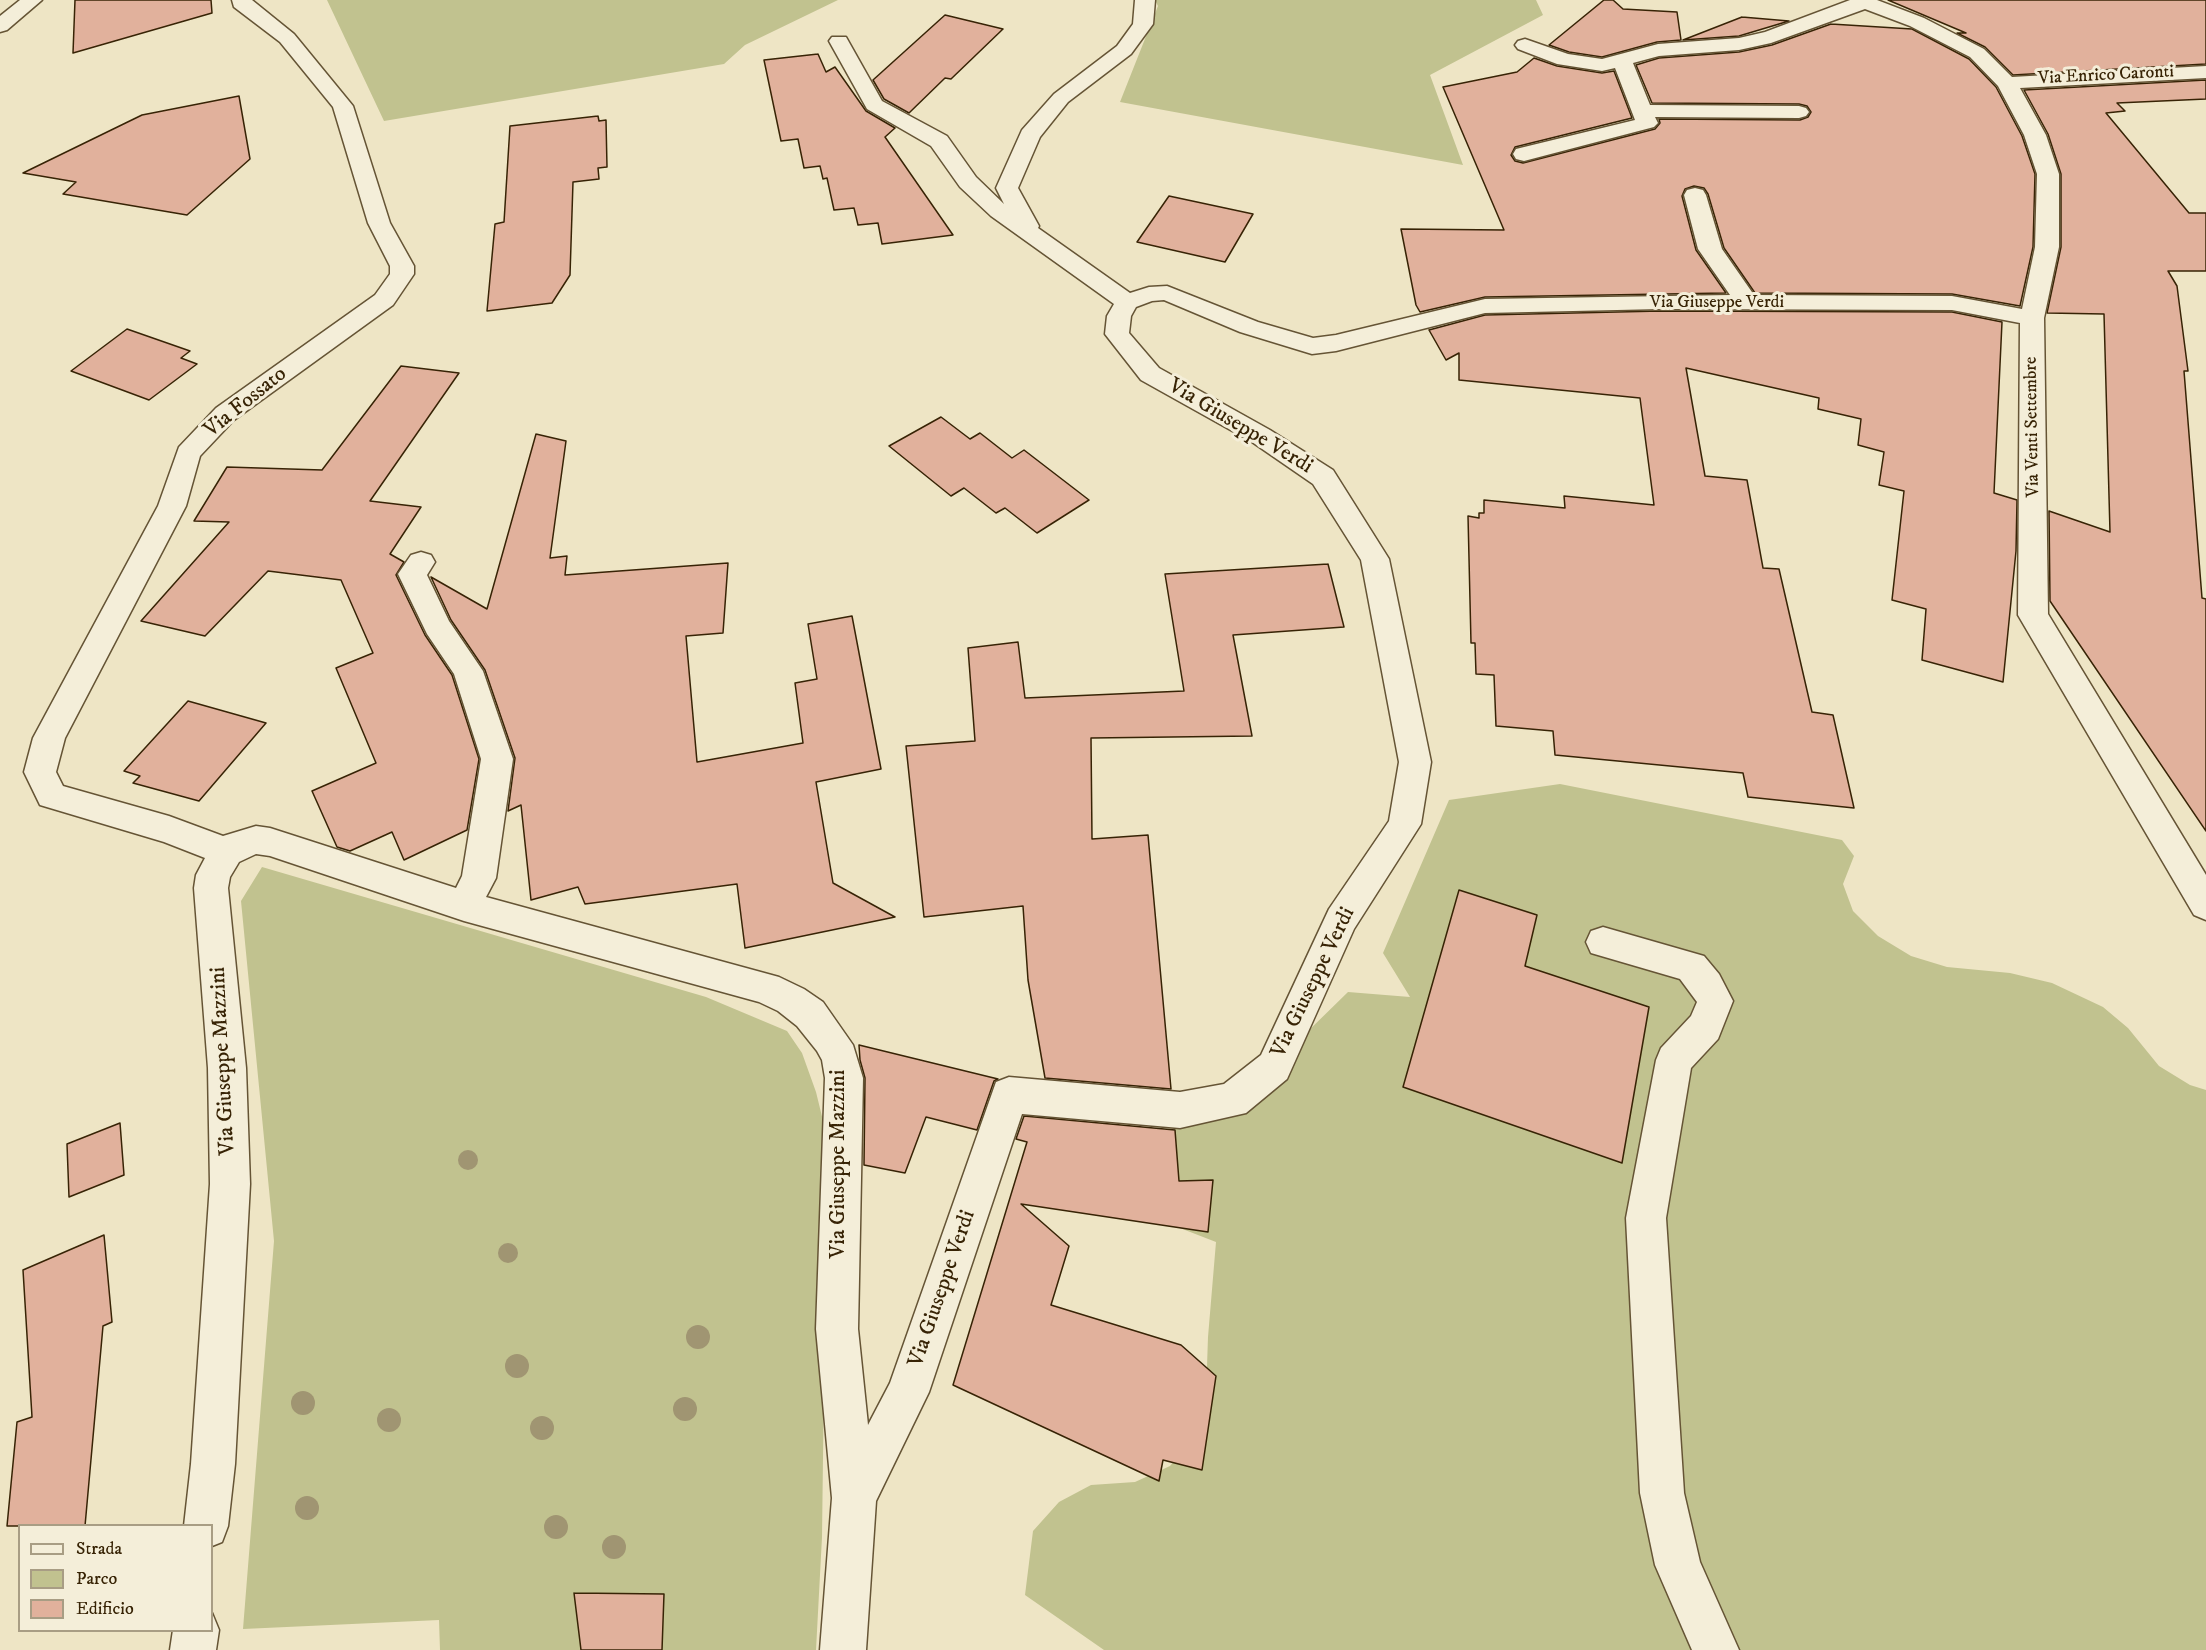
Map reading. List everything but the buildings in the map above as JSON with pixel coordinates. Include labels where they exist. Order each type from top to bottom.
[{"type":"street","points":[[0,26],[32,0]]},
{"type":"street","name":"Via Fossato","points":[[227,852],[169,830],[51,796],[40,772],[49,738],[172,506],[188,453],[225,414],[384,300],[402,274],[402,266],[379,223],[343,106],[287,38],[241,3],[242,0]]},
{"type":"street","points":[[1035,238],[1007,188],[1030,135],[1061,98],[1124,50],[1143,24],[1145,0]]},
{"type":"street","points":[[1525,45],[1564,60],[1602,65],[1623,62],[1658,50],[1739,44],[1771,37],[1863,1]]},
{"type":"street","name":"Via Venti Settembre","points":[[1863,1],[1917,22],[1977,53],[2007,83],[2035,135],[2048,174],[2047,246],[2032,318],[2033,615],[2206,904]]},
{"type":"street","points":[[839,41],[874,105],[939,141],[968,182],[999,211],[1128,302]]},
{"type":"street","points":[[1524,154],[1647,123],[1623,62]]},
{"type":"street","name":"Via Enrico Caronti","points":[[2007,83],[2162,72],[2206,72]]},
{"type":"street","points":[[1641,111],[1799,112]]},
{"type":"street","points":[[1695,195],[1710,249],[1747,302]]},
{"type":"street","name":"Via Giuseppe Verdi","points":[[854,1498],[908,1392],[1009,1095],[1180,1110],[1233,1100],[1274,1067],[1341,920],[1405,824],[1415,762],[1375,559],[1323,477],[1261,436],[1150,374],[1117,334],[1119,316],[1128,302],[1149,294],[1167,293],[1250,327],[1312,346],[1336,343],[1485,306],[1747,302],[1952,303],[2032,318]]},
{"type":"street","points":[[421,562],[412,574],[437,626],[468,671],[497,759],[479,878],[464,906]]},
{"type":"street","name":"Via Giuseppe Mazzini","points":[[206,1524],[213,1464],[230,1184],[227,1068],[212,888],[213,875],[227,852],[245,841],[270,842],[464,906],[766,988],[791,1000],[810,1014],[830,1039],[840,1058],[844,1078],[837,1329],[854,1498],[843,1650]]},
{"type":"street","points":[[1603,942],[1690,967],[1706,985],[1714,1001],[1705,1027],[1674,1060],[1646,1218],[1662,1493],[1678,1564],[1716,1650]]},
{"type":"street","points":[[194,1650],[195,1632]]},
{"type":"green space","points":[[327,0],[838,0],[745,45],[724,64],[384,121]]},
{"type":"green space","points":[[1155,0],[1536,0],[1543,15],[1430,75],[1463,165],[1120,102],[1158,6]]},
{"type":"green space","points":[[1560,784],[1842,840],[1854,856],[1843,884],[1853,911],[1878,936],[1911,956],[1947,967],[2010,973],[2052,983],[2103,1007],[2128,1028],[2159,1066],[2190,1085],[2206,1090],[2206,1650],[1104,1650],[1025,1595],[1033,1531],[1059,1502],[1091,1485],[1135,1482],[1170,1466],[1197,1434],[1206,1396],[1208,1337],[1216,1242],[1167,1223],[1169,1133],[1303,1036],[1348,992],[1410,997],[1383,953],[1449,800]]},
{"type":"green space","points":[[262,867],[706,997],[787,1031],[802,1053],[816,1092],[827,1137],[822,1537],[816,1650],[440,1650],[439,1620],[243,1629],[274,1241],[241,901]]}]
